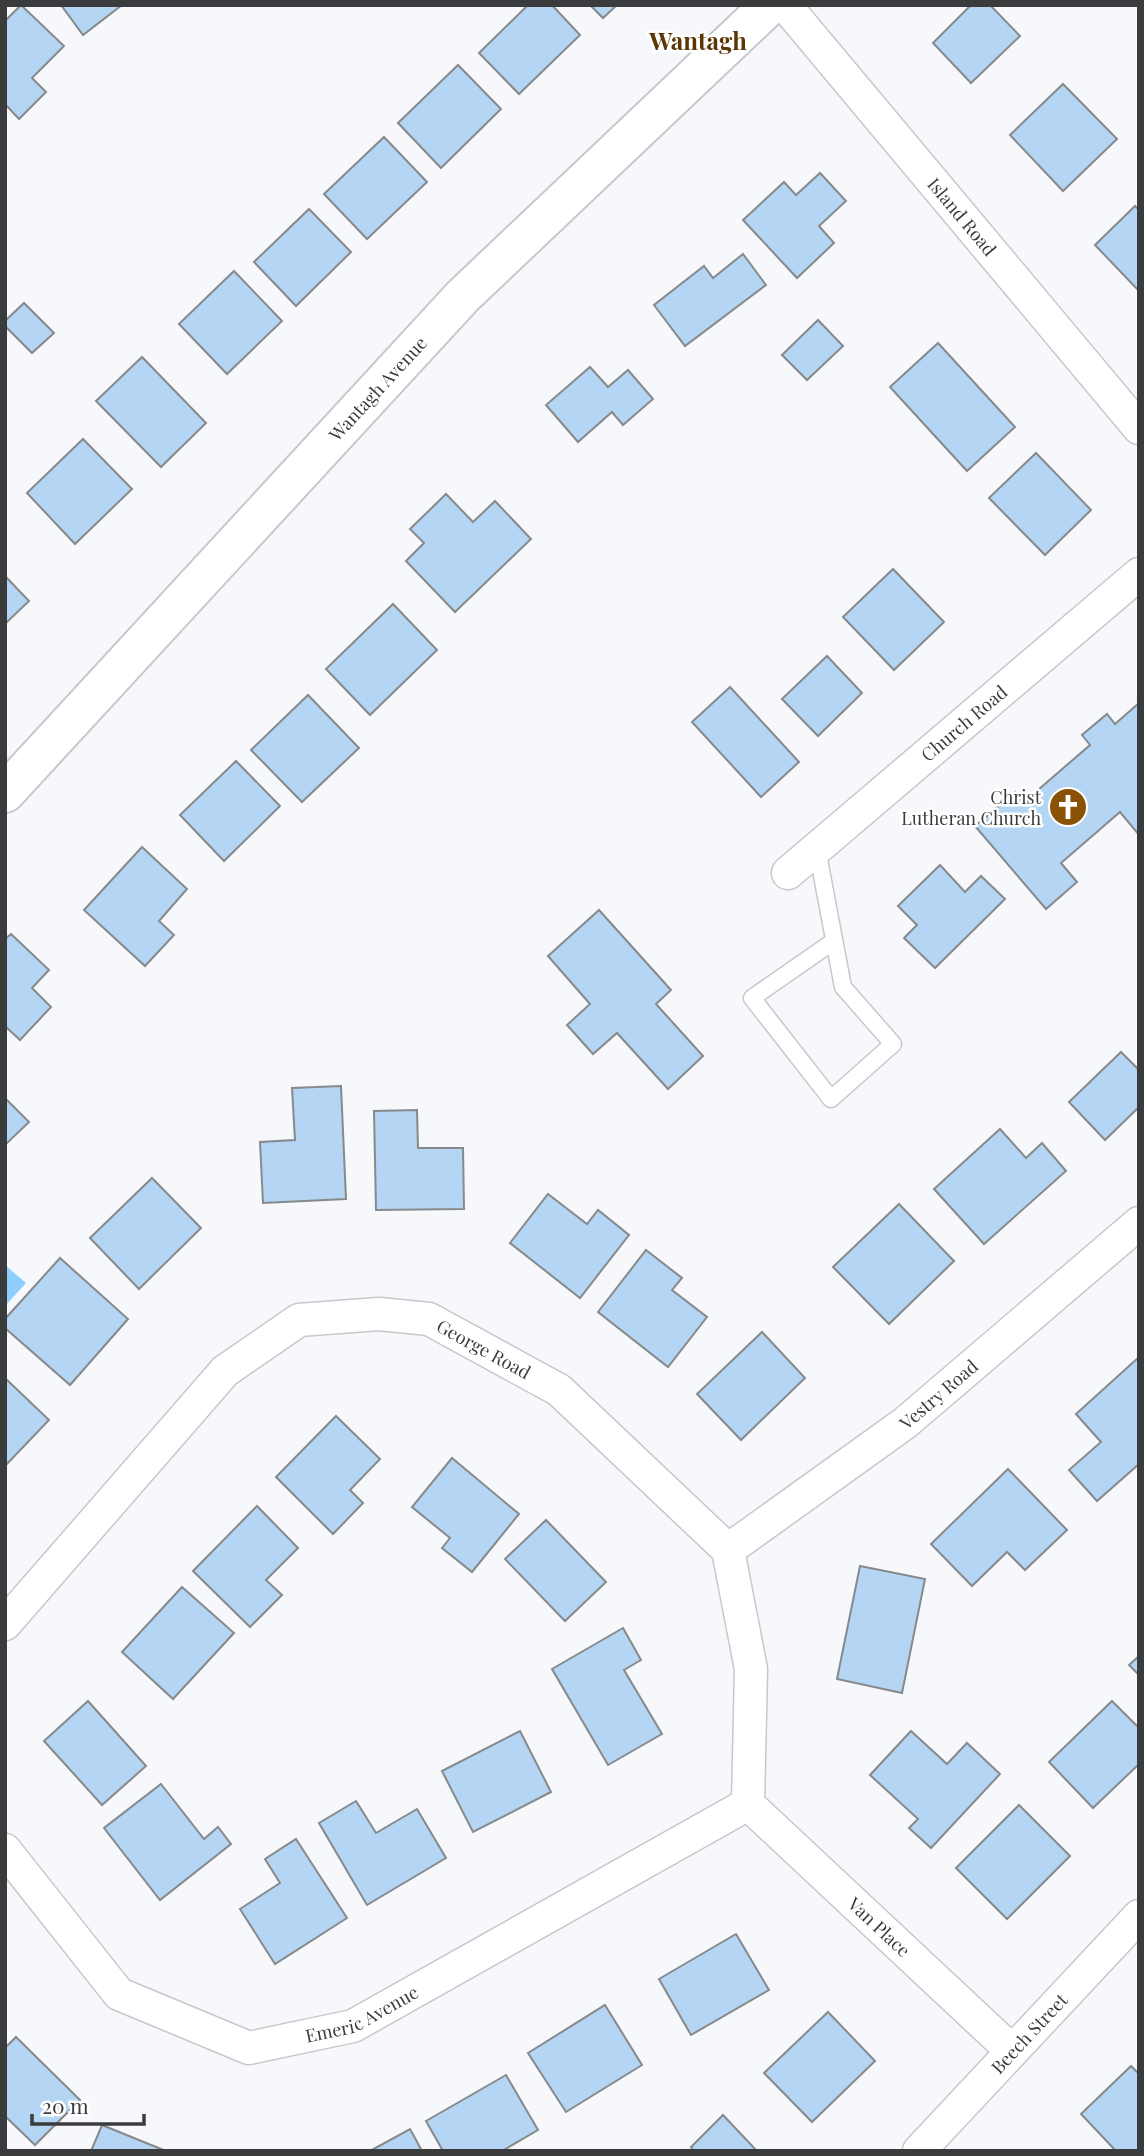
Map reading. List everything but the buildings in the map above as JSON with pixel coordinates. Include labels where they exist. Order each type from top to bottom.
[{"type":"main road","name":"Wantagh Avenue","points":[[5,793],[463,296],[770,5]]},
{"type":"street","name":"Island Road","points":[[785,5],[1139,428]]},
{"type":"street","name":"Church Road","points":[[788,873],[1139,574]]},
{"type":"street","name":"Vestry Road","points":[[728,1550],[905,1423],[1139,1223]]},
{"type":"street","name":"George Road","points":[[5,1625],[225,1371],[299,1320],[379,1314],[429,1319],[559,1390],[728,1550]]},
{"type":"street","points":[[728,1550],[751,1669],[748,1804]]},
{"type":"street","name":"Emeric Avenue","points":[[5,1850],[119,1994],[249,2048],[353,2026],[748,1804]]},
{"type":"street","name":"Van Place","points":[[748,1804],[1012,2051]]},
{"type":"street","name":"Beech Street","points":[[919,2151],[1139,1916]]},
{"type":"lane","points":[[817,849],[843,987],[893,1044],[831,1099],[752,998],[834,941]]},
{"type":"water","points":[[5,1265],[26,1283],[5,1306]]},
{"type":"place","name":"Christ Lutheran Church","points":[[1068,807]]},
{"type":"district","name":"Wantagh","points":[[698,40]]}]
